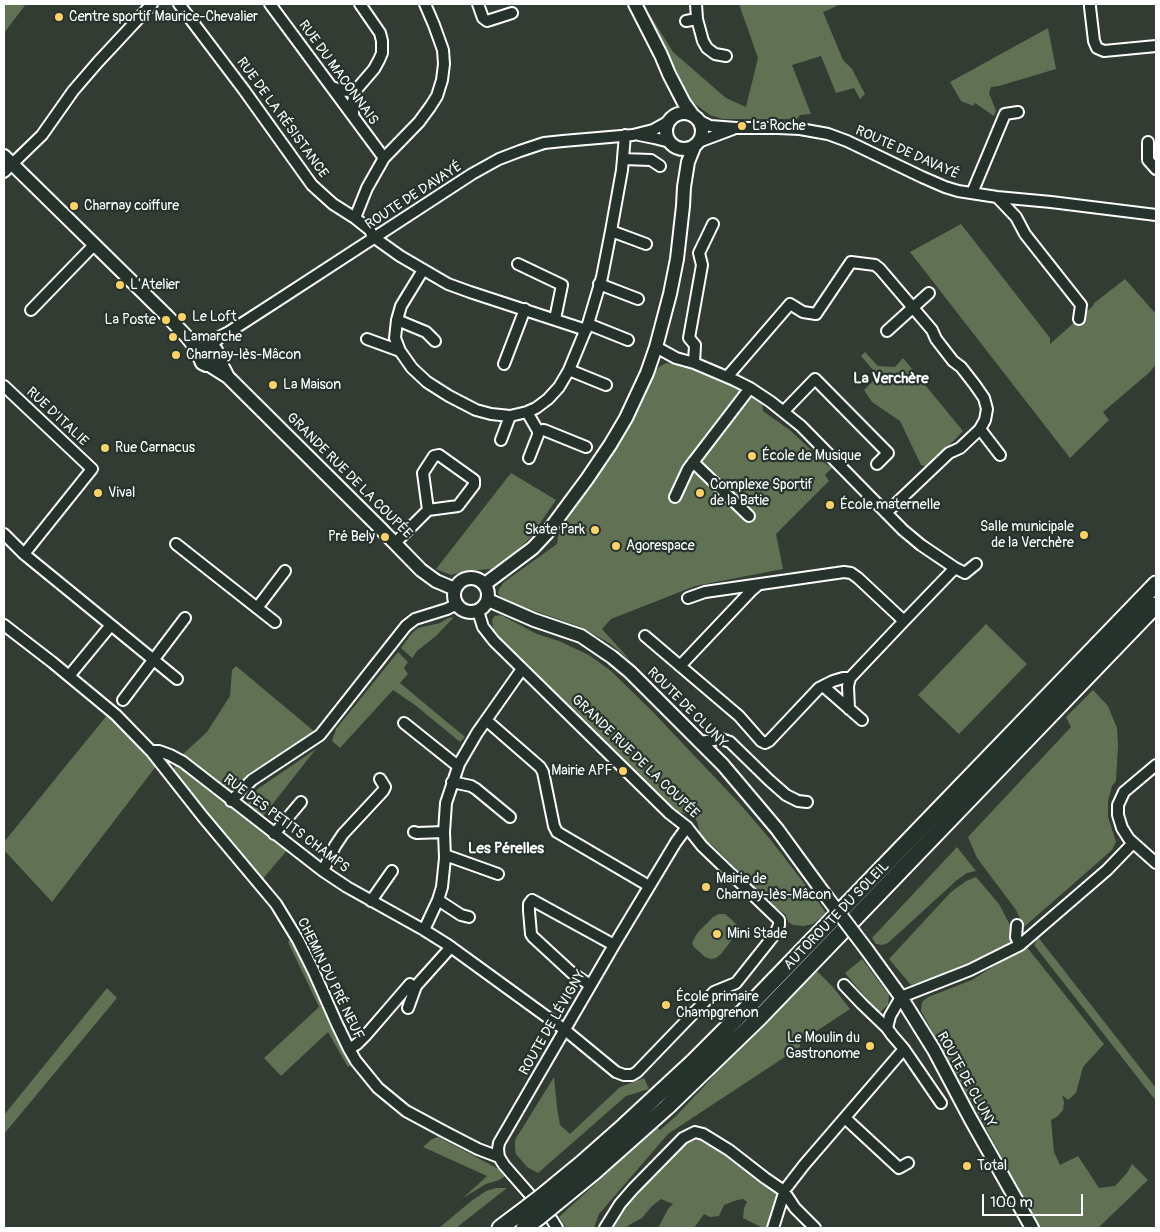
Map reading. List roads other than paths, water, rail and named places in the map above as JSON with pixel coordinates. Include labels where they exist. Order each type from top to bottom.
[{"type":"highway","name":"AUTOROUTE DU SOLEIL","points":[[524,1228],[539,1207],[581,1164],[693,1062],[751,1004],[1156,584]]},
{"type":"highway","name":"AUTOROUTE DU SOLEIL","points":[[500,1228],[539,1207],[594,1172],[667,1107],[759,1018],[1156,605]]},
{"type":"main road","points":[[485,584],[533,548],[551,528],[610,445],[626,418],[647,373],[670,294],[677,259],[688,162],[703,134],[703,128],[684,103],[635,4]]},
{"type":"main road","points":[[669,74],[674,96],[671,119],[666,128],[666,134],[679,162],[684,187]]},
{"type":"main road","points":[[671,119],[684,113],[696,118]]},
{"type":"main road","points":[[671,144],[681,150],[686,150],[697,144]]},
{"type":"main road","name":"GRANDE RUE DE LA COUPÉE","points":[[7,164],[94,245],[187,337],[210,354],[228,377],[429,576],[455,589]]},
{"type":"main road","points":[[467,578],[474,578],[485,584],[489,595],[488,600],[486,605],[478,611],[469,612],[456,604],[455,589],[462,581],[467,578]]},
{"type":"main road","name":"ROUTE DE CLUNY","points":[[488,600],[534,620],[581,636],[612,656],[723,765],[777,829],[901,997],[934,1050],[1032,1228]]},
{"type":"street","points":[[7,164],[42,135],[73,91],[152,4]]},
{"type":"street","name":"RUE DE LA RÉSISTANCE","points":[[178,4],[244,90],[312,185],[333,204],[370,230],[375,238],[400,256],[448,284],[554,319],[628,340]]},
{"type":"street","name":"RUE DU MACONNAIS","points":[[270,4],[384,158]]},
{"type":"street","points":[[352,115],[356,90],[377,65],[382,53],[380,33],[360,4]]},
{"type":"street","points":[[355,218],[367,188],[384,158],[419,122],[437,96],[442,80],[443,50],[425,4]]},
{"type":"street","points":[[478,4],[482,18],[487,21],[512,14]]},
{"type":"street","points":[[696,4],[703,41],[707,48],[715,54],[726,56]]},
{"type":"street","points":[[1090,4],[1094,41],[1097,48],[1104,51],[1156,46]]},
{"type":"street","points":[[686,21],[698,19]]},
{"type":"street","points":[[332,87],[342,91],[356,90]]},
{"type":"street","points":[[972,193],[1005,114],[1018,112]]},
{"type":"street","name":"ROUTE DE DAVAYÉ","points":[[696,118],[710,126],[800,129],[828,134],[945,187],[972,193],[1156,215]]},
{"type":"street","name":"ROUTE DE DAVAYÉ","points":[[210,354],[229,332],[472,174],[506,157],[544,143],[629,135],[653,130],[671,119]]},
{"type":"street","points":[[697,144],[736,128]]},
{"type":"street","points":[[423,270],[401,306],[397,320],[395,338],[400,351],[412,368],[427,382],[476,410],[510,416],[536,408],[559,387],[569,370],[587,327],[600,284],[612,231],[623,159],[629,135]]},
{"type":"street","name":"ROUTE DE DAVAYÉ","points":[[629,135],[654,138],[671,144]]},
{"type":"street","points":[[1148,142],[1148,160],[1156,169]]},
{"type":"street","points":[[623,159],[651,160],[660,166]]},
{"type":"street","points":[[997,197],[1016,217],[1025,234],[1081,305],[1079,319]]},
{"type":"street","points":[[694,363],[695,345],[689,338],[702,265],[699,253],[713,224]]},
{"type":"street","points":[[612,231],[646,244]]},
{"type":"street","points":[[31,310],[94,245]]},
{"type":"street","points":[[727,377],[790,304],[803,312],[816,314],[851,262],[875,265],[880,269],[932,330],[936,339],[953,362],[961,367],[984,398],[987,409],[985,420],[980,429],[960,448],[949,453],[886,513]]},
{"type":"street","points":[[518,264],[562,285],[554,319]]},
{"type":"street","points":[[600,284],[638,299]]},
{"type":"street","points":[[888,331],[929,293]]},
{"type":"street","points":[[504,364],[525,309]]},
{"type":"street","points":[[397,320],[426,332],[435,341]]},
{"type":"street","points":[[367,339],[400,351]]},
{"type":"street","points":[[656,347],[676,358],[694,363],[750,388],[784,411],[903,530],[921,545],[960,570]]},
{"type":"street","points":[[569,370],[606,385]]},
{"type":"street","points":[[784,411],[815,379],[888,453],[877,464]]},
{"type":"street","name":"RUE D'ITALIE","points":[[4,386],[92,469],[24,554]]},
{"type":"street","points":[[675,497],[688,469],[750,388]]},
{"type":"street","points":[[527,412],[538,431],[529,458]]},
{"type":"street","points":[[501,440],[510,416]]},
{"type":"street","points":[[980,429],[1000,454]]},
{"type":"street","points":[[538,431],[544,430],[586,447]]},
{"type":"street","points":[[395,543],[428,510],[458,506],[474,485],[474,480],[439,455],[434,456],[423,472],[428,510]]},
{"type":"street","points":[[693,462],[748,516]]},
{"type":"street","points":[[4,534],[24,554],[177,679]]},
{"type":"street","points":[[176,544],[275,622]]},
{"type":"street","points":[[849,709],[848,686],[850,678],[904,621],[960,570],[976,564]]},
{"type":"street","points":[[257,608],[285,571]]},
{"type":"street","points":[[688,598],[705,592],[844,572],[851,573],[858,578],[904,621]]},
{"type":"street","points":[[680,666],[759,584]]},
{"type":"street","points":[[231,801],[252,780],[320,735],[406,626],[415,619],[447,609],[456,604]]},
{"type":"street","name":"GRANDE RUE DE LA COUPÉE","points":[[478,611],[486,631],[494,641],[670,813],[687,827],[702,846],[779,920]]},
{"type":"street","points":[[123,700],[185,618]]},
{"type":"street","points":[[4,625],[116,715],[151,751]]},
{"type":"street","points":[[69,676],[110,625]]},
{"type":"street","points":[[645,636],[739,716],[765,743],[819,688],[833,681],[850,678]]},
{"type":"street","points":[[424,930],[442,887],[446,803],[452,782],[459,764],[477,733],[522,669]]},
{"type":"street","points":[[823,686],[862,720]]},
{"type":"street","points":[[486,720],[544,772],[557,832],[649,886]]},
{"type":"street","points":[[404,723],[454,763],[459,764]]},
{"type":"street","points":[[700,742],[721,739],[730,742],[768,780],[798,801],[807,802]]},
{"type":"street","name":"RUE DES PETITS CHAMPS","points":[[151,751],[170,755],[183,762],[323,871],[347,887],[451,947],[565,1030],[616,1072],[624,1075],[632,1075],[637,1072],[714,992],[736,983],[775,934],[779,920]]},
{"type":"street","name":"CHEMIN DU PRÉ NEUF","points":[[151,751],[276,904],[298,940],[349,1049],[368,1077],[398,1105],[446,1132],[499,1157]]},
{"type":"street","points":[[1156,765],[1124,792],[1118,805],[1118,815],[1122,828],[1133,844],[1156,863]]},
{"type":"street","points":[[323,871],[343,834],[385,788],[380,780]]},
{"type":"street","points":[[452,782],[476,789],[510,817]]},
{"type":"street","points":[[274,834],[301,802]]},
{"type":"street","name":"ROUTE DE LÉVIGNY","points":[[499,1157],[499,1143],[503,1135],[614,944],[687,827]]},
{"type":"street","points":[[414,832],[444,832]]},
{"type":"street","points":[[887,1028],[890,1016],[901,997],[970,970],[1020,945],[1107,870],[1133,844]]},
{"type":"street","points":[[445,855],[498,874]]},
{"type":"street","points":[[371,901],[392,871]]},
{"type":"street","points":[[438,900],[469,917]]},
{"type":"street","points":[[590,985],[572,973],[533,937],[528,911],[529,904],[532,900],[614,944]]},
{"type":"street","points":[[1017,925],[1016,936],[1020,945]]},
{"type":"street","points":[[408,1008],[416,986],[451,947]]},
{"type":"street","points":[[349,1049],[366,1035],[410,984]]},
{"type":"street","points":[[844,984],[887,1028],[941,1104]]},
{"type":"street","points":[[773,1228],[785,1192],[798,1172],[904,1050]]},
{"type":"street","points":[[845,1118],[899,1168],[908,1163]]},
{"type":"street","points":[[605,1228],[620,1204],[634,1189],[683,1138],[695,1132],[703,1134],[730,1150],[785,1192],[795,1208],[814,1228]]},
{"type":"street","points":[[499,1157],[557,1228]]},
{"type":"place","name":"Centre sportif Maurice-Chevalier","points":[[59,17]]},
{"type":"place","name":"La Roche","points":[[742,126]]},
{"type":"place","name":"Charnay coiffure","points":[[74,206]]},
{"type":"place","name":"L'Atelier","points":[[120,285]]},
{"type":"place","name":"Le Loft","points":[[182,317]]},
{"type":"place","name":"La Poste","points":[[166,320]]},
{"type":"place","name":"Lamarche","points":[[173,337]]},
{"type":"place","name":"Charnay-lès-Mâcon","points":[[176,355]]},
{"type":"place","name":"La Maison","points":[[273,385]]},
{"type":"place","name":"Rue Carnacus","points":[[105,448]]},
{"type":"place","name":"École de Musique","points":[[752,456]]},
{"type":"place","name":"Vival","points":[[98,493]]},
{"type":"place","name":"Complexe Sportif de la Batie","points":[[700,493]]},
{"type":"place","name":"École maternelle","points":[[830,505]]},
{"type":"place","name":"Skate Park","points":[[595,530]]},
{"type":"place","name":"Salle municipale de la Verchère","points":[[1084,535]]},
{"type":"place","name":"Pré Bely","points":[[385,537]]},
{"type":"place","name":"Agorespace","points":[[616,546]]},
{"type":"place","name":"Mairie APF","points":[[623,771]]},
{"type":"place","name":"Mairie de Charnay-lès-Mâcon","points":[[706,887]]},
{"type":"place","name":"Mini Stade","points":[[717,934]]},
{"type":"place","name":"École primaire Champgrenon","points":[[666,1005]]},
{"type":"place","name":"Le Moulin du Gastronome","points":[[870,1046]]},
{"type":"place","name":"Total","points":[[967,1166]]},
{"type":"district","name":"La Verchère","points":[[891,379]]},
{"type":"district","name":"Les Pérelles","points":[[506,849]]}]
